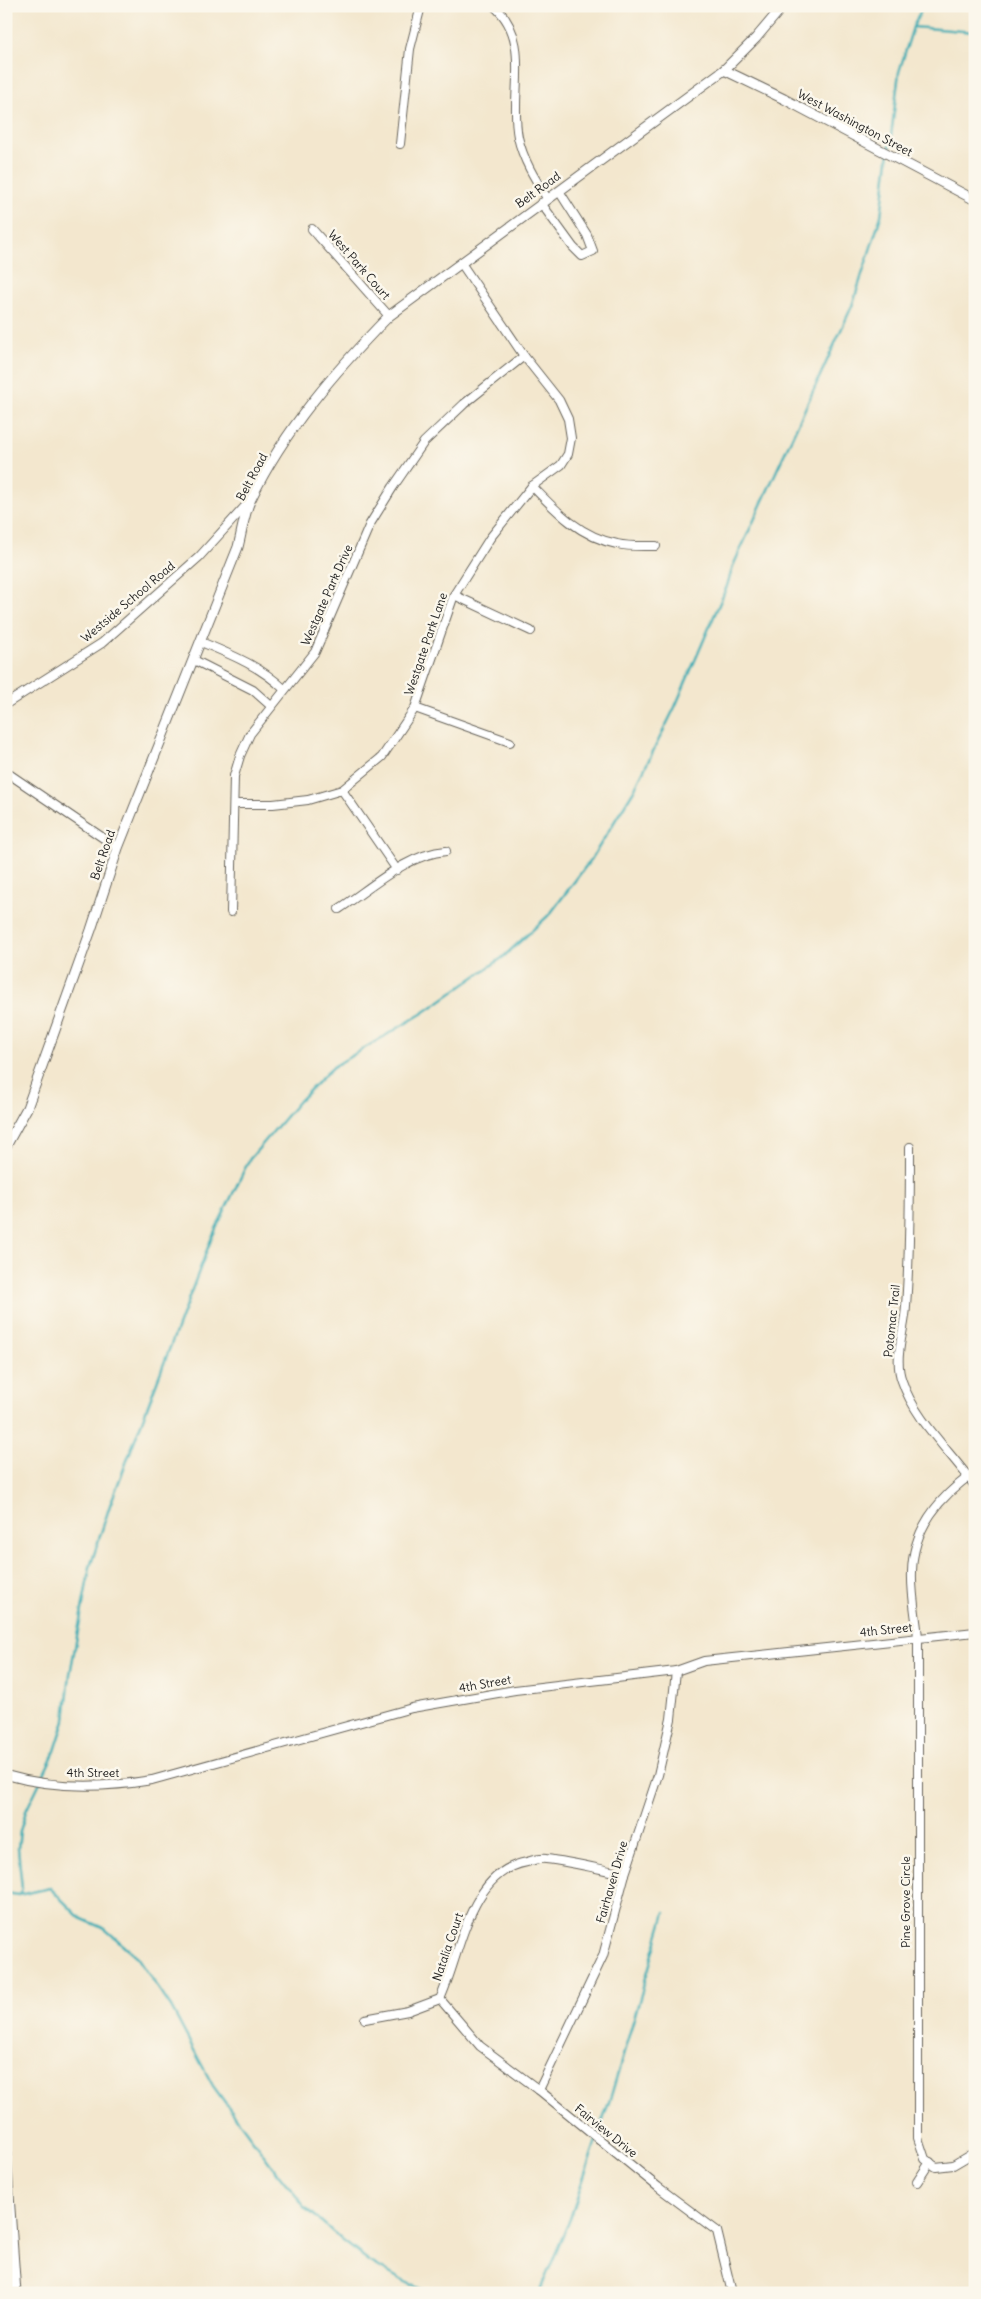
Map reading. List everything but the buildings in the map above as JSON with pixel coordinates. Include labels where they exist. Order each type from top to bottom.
[{"type":"street","points":[[400,144],[410,49],[421,6]]},
{"type":"street","points":[[494,6],[502,12],[512,28],[517,44],[516,122],[524,158],[544,201],[582,256],[593,251],[587,234],[559,190]]},
{"type":"street","name":"Belt Road","points":[[6,1146],[28,1108],[118,848],[238,547],[251,500],[281,449],[317,396],[389,316],[724,70],[756,38],[783,6]]},
{"type":"street","name":"West Washington Street","points":[[724,70],[975,200]]},
{"type":"street","name":"West Park Court","points":[[312,229],[389,316]]},
{"type":"street","name":"Westgate Park Lane","points":[[234,804],[273,804],[308,800],[342,790],[382,757],[415,708],[454,595],[490,538],[532,486],[561,465],[568,454],[571,438],[568,419],[559,400],[524,356],[461,263]]},
{"type":"street","name":"Westgate Park Drive","points":[[231,912],[234,776],[240,756],[250,734],[315,652],[370,524],[424,442],[464,404],[524,356]]},
{"type":"street","points":[[532,486],[560,515],[588,536],[618,544],[656,546]]},
{"type":"street","name":"Westside School Road","points":[[7,700],[102,643],[198,557],[251,500]]},
{"type":"street","points":[[454,595],[531,631]]},
{"type":"street","points":[[201,642],[252,664],[270,676],[284,689]]},
{"type":"street","points":[[194,660],[253,690],[271,706]]},
{"type":"street","points":[[415,708],[510,742]]},
{"type":"street","points":[[6,772],[118,848]]},
{"type":"street","points":[[342,790],[398,870]]},
{"type":"street","points":[[339,909],[398,870],[432,852],[446,851]]},
{"type":"street","name":"Potomac Trail","points":[[910,1147],[910,1252],[906,1309],[899,1356],[901,1379],[910,1402],[971,1474],[975,1486]]},
{"type":"street","name":"Pine Grove Circle","points":[[930,2162],[925,2159],[918,2138],[918,1638],[912,1571],[919,1533],[942,1497],[971,1474]]},
{"type":"street","name":"4th Street","points":[[6,1775],[60,1784],[113,1786],[152,1780],[412,1708],[515,1690],[676,1671],[704,1661],[975,1632]]},
{"type":"street","name":"Fairhaven Drive","points":[[539,2090],[603,1956],[625,1874],[658,1775],[671,1719],[676,1671]]},
{"type":"street","name":"Natalia Court","points":[[366,2019],[408,2011],[440,1999],[451,1976],[461,1936],[477,1900],[502,1872],[522,1863],[544,1858],[625,1874]]},
{"type":"street","name":"Fairview Drive","points":[[440,1999],[480,2046],[539,2090],[658,2187],[717,2231],[732,2293]]},
{"type":"street","points":[[917,2182],[930,2162],[936,2167],[953,2164],[975,2152]]},
{"type":"street","points":[[6,2153],[16,2293]]},
{"type":"waterway","points":[[19,1895],[22,1889],[18,1848],[20,1831],[26,1811],[55,1751],[65,1720],[70,1674],[90,1567],[110,1505],[212,1237],[249,1160],[299,1101],[333,1067],[423,1013],[502,958],[550,914],[592,858],[634,790],[675,707],[727,586],[733,566],[852,306],[881,216],[899,72],[913,27],[923,6]]},
{"type":"waterway","points":[[913,27],[975,32]]},
{"type":"waterway","points":[[6,1893],[19,1895],[50,1888],[80,1918],[105,1929],[137,1957],[171,2007],[213,2086],[305,2207],[369,2261],[403,2281],[429,2293]]},
{"type":"waterway","points":[[539,2293],[570,2219],[611,2096],[665,1913]]}]
